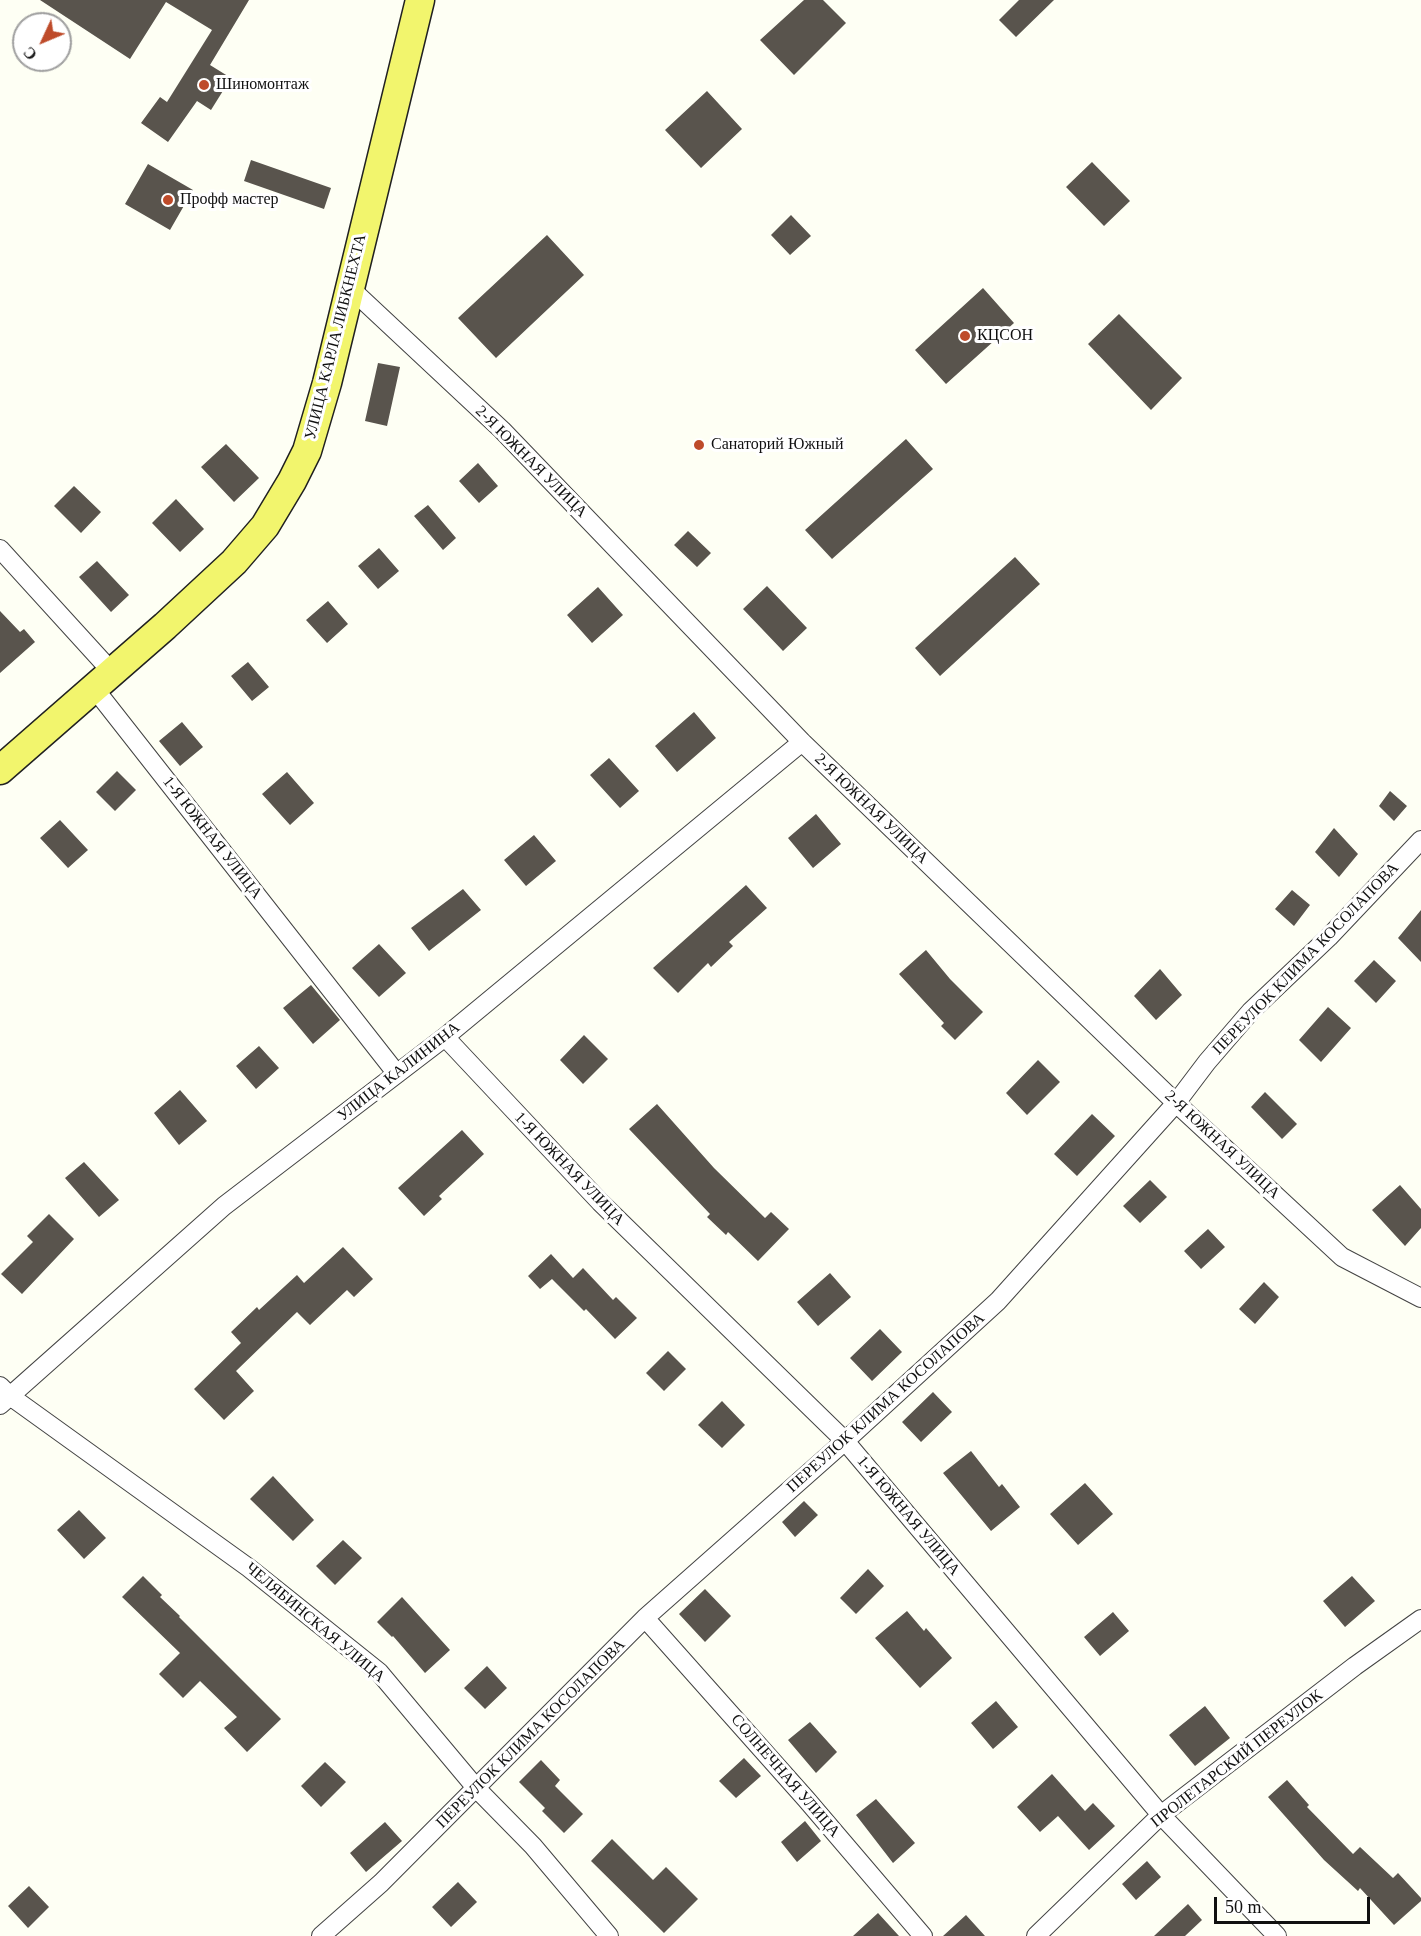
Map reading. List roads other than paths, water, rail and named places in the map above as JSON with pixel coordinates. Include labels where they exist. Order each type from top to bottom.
[{"type":"main road","name":"УЛИЦА КАРЛА ЛИБКНЕХТА","points":[[0,770],[234,562],[265,526],[292,481],[307,451],[327,383],[420,0]]},
{"type":"street","name":"2-Я ЮЖНАЯ УЛИЦА","points":[[349,287],[502,430],[802,742],[1176,1103],[1342,1257],[1421,1298]]},
{"type":"street","name":"1-Я ЮЖНАЯ УЛИЦА","points":[[0,549],[103,680],[397,1074]]},
{"type":"street","name":"УЛИЦА КАЛИНИНА","points":[[3,1396],[224,1206],[445,1037],[802,742]]},
{"type":"street","name":"ПЕРЕУЛОК КЛИМА КОСОЛАПОВА","points":[[321,1936],[381,1883],[477,1789],[645,1618],[845,1442],[998,1301],[1176,1103],[1207,1062],[1251,1011],[1329,937],[1421,840]]},
{"type":"street","name":"1-Я ЮЖНАЯ УЛИЦА","points":[[445,1037],[600,1203],[845,1442],[1161,1815],[1277,1936]]},
{"type":"street","name":"ЧЕЛЯБИНСКАЯ УЛИЦА","points":[[3,1396],[249,1568],[379,1672],[477,1789],[533,1846],[609,1936]]},
{"type":"street","name":"СОЛНЕЧНАЯ УЛИЦА","points":[[645,1618],[806,1799],[923,1936]]},
{"type":"street","name":"ПРОЛЕТАРСКИЙ ПЕРЕУЛОК","points":[[1036,1936],[1161,1815],[1355,1666],[1420,1623]]},
{"type":"place","name":"Шиномонтаж","points":[[204,85]]},
{"type":"place","name":"Профф мастер","points":[[168,200]]},
{"type":"place","name":"КЦСОН","points":[[965,336]]},
{"type":"place","name":"Санаторий Южный","points":[[699,445]]}]
